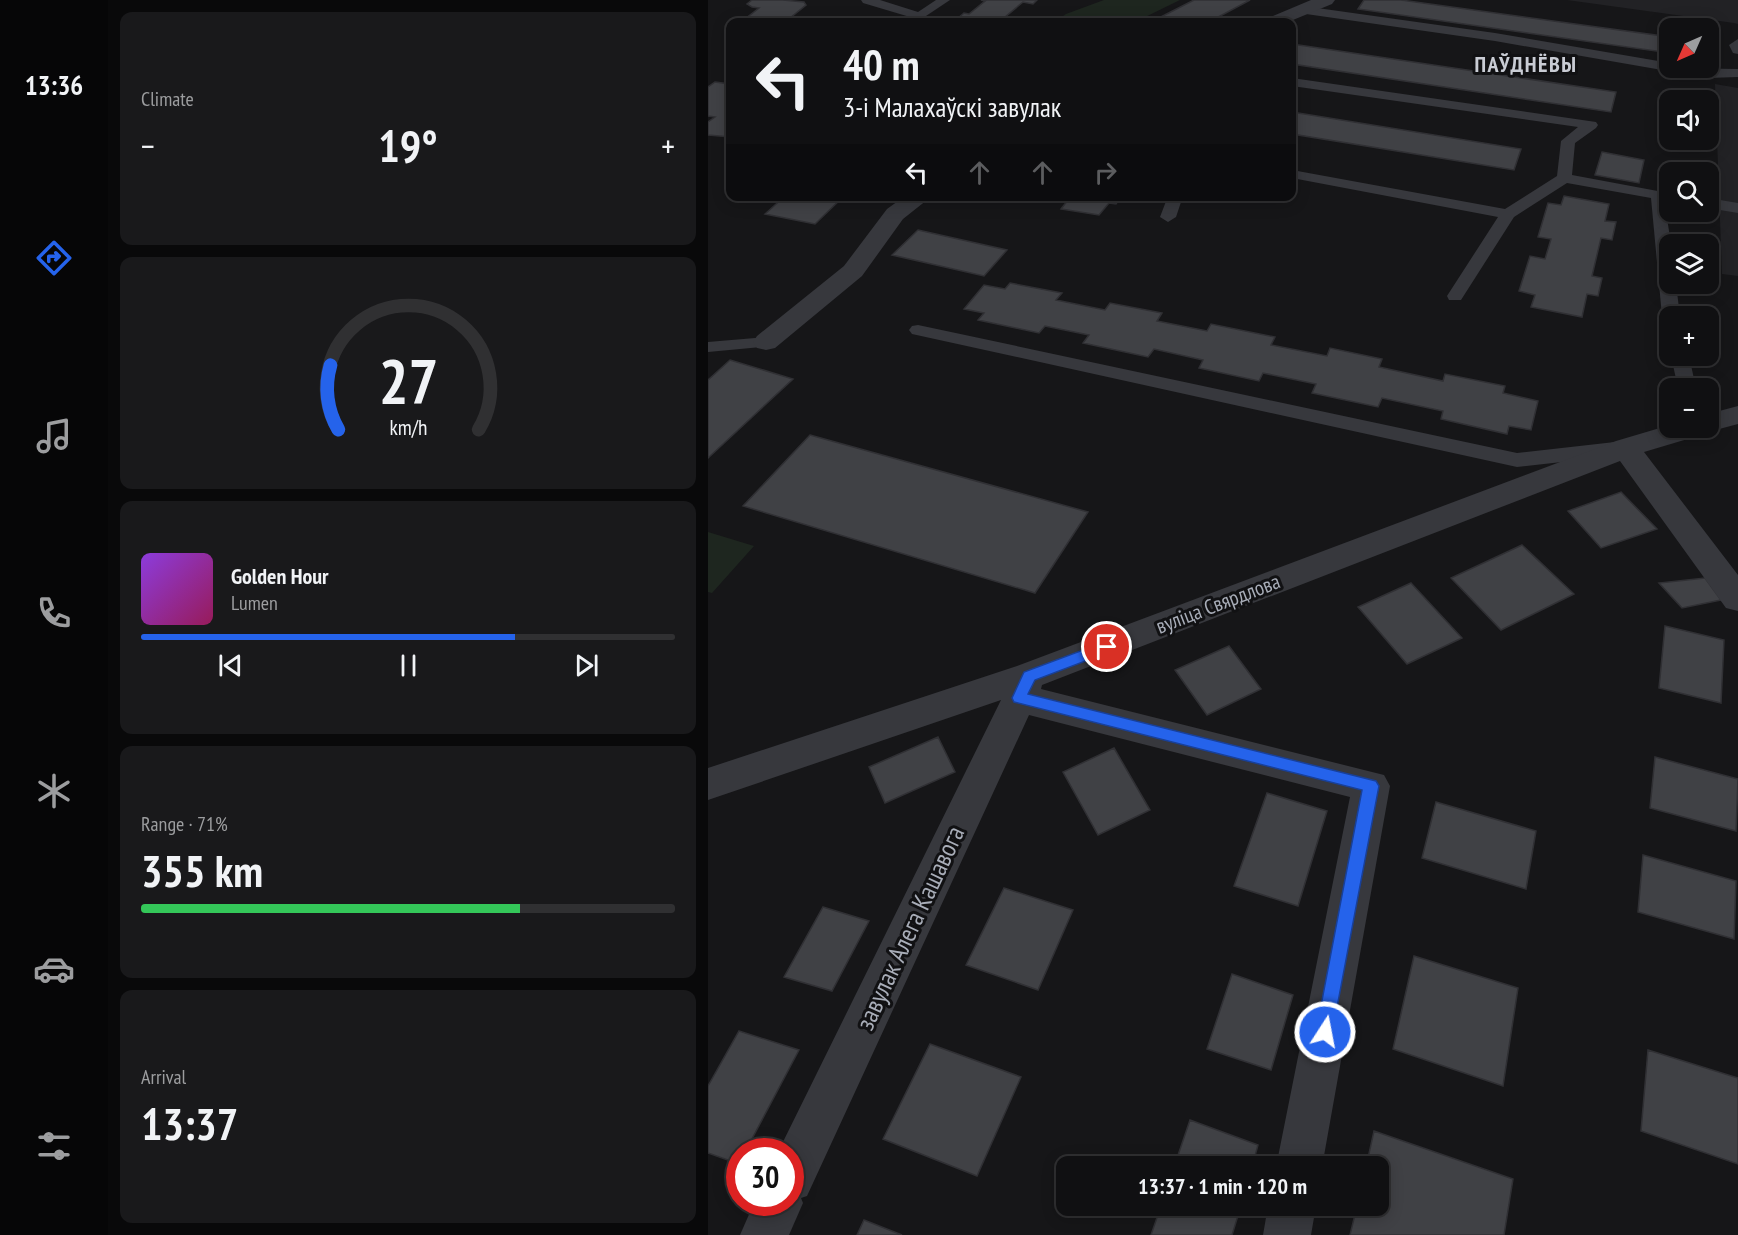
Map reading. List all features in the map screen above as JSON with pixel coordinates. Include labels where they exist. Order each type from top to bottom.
[{"type":"street","points":[[1284,18],[1326,0]]},
{"type":"street","points":[[766,342],[853,271],[895,214],[914,201]]},
{"type":"street","points":[[1719,420],[1738,415]]},
{"type":"street","name":"вуліца Свярдлова","points":[[708,784],[1024,687],[1626,448],[1659,438]]},
{"type":"street","points":[[1626,448],[1738,599]]},
{"type":"street","points":[[1024,687],[1371,786],[1301,1156]]},
{"type":"street","name":"завулак Алега Кашавога","points":[[804,1150],[1024,687]]},
{"type":"street","points":[[764,1235],[773,1216]]},
{"type":"street","points":[[1287,1235],[1290,1216]]},
{"type":"lane","points":[[867,0],[920,16],[944,0]]},
{"type":"lane","points":[[1303,10],[1495,37],[1708,74],[1738,73]]},
{"type":"lane","points":[[1738,43],[1735,45],[1738,50]]},
{"type":"lane","points":[[1296,83],[1591,125],[1568,141],[1564,178]]},
{"type":"lane","points":[[1296,175],[1508,214]]},
{"type":"lane","points":[[1455,296],[1508,214],[1564,178],[1659,195]]},
{"type":"lane","points":[[1168,217],[1174,201]]},
{"type":"lane","points":[[1719,205],[1738,208]]},
{"type":"lane","points":[[1666,222],[1670,306]]},
{"type":"lane","points":[[918,330],[1517,460],[1626,448]]},
{"type":"lane","points":[[708,346],[766,342]]},
{"type":"shaded area","points":[[1104,0],[1180,0],[1143,18],[1060,18]]},
{"type":"shaded area","points":[[1567,0],[1738,0],[1738,24],[1719,21],[1719,18],[1698,18]]},
{"type":"shaded area","points":[[1715,84],[1738,88],[1738,276],[1722,274],[1717,150],[1719,90],[1715,90]]},
{"type":"shaded area","points":[[708,532],[754,546],[712,593],[708,592]]},
{"type":"building","points":[[752,0],[783,0],[804,2],[806,5],[790,18],[746,18],[759,8],[747,4]]},
{"type":"building","points":[[981,0],[1037,0],[1033,4],[1023,2],[1004,18],[958,18],[964,13],[969,14],[985,1]]},
{"type":"building","points":[[1194,0],[1250,0],[1216,18],[1159,18]]},
{"type":"building","points":[[1364,0],[1401,0],[1659,35],[1659,51],[1358,9]]},
{"type":"building","points":[[1296,45],[1616,92],[1611,112],[1296,65]]},
{"type":"building","points":[[715,82],[726,83],[726,137],[708,135],[708,122],[715,117],[708,116],[708,87]]},
{"type":"building","points":[[1296,113],[1521,149],[1514,170],[1296,135]]},
{"type":"building","points":[[1602,152],[1644,160],[1639,183],[1595,175]]},
{"type":"building","points":[[1564,196],[1609,204],[1605,221],[1616,222],[1612,240],[1601,238],[1592,276],[1602,278],[1598,296],[1587,294],[1582,317],[1531,307],[1535,295],[1519,291],[1530,256],[1545,259],[1551,239],[1538,237],[1548,203],[1561,205]]},
{"type":"building","points":[[779,201],[839,201],[815,224],[765,214]]},
{"type":"building","points":[[1067,201],[1118,201],[1116,204],[1109,203],[1099,215],[1061,209]]},
{"type":"building","points":[[918,230],[1007,250],[984,276],[892,255]]},
{"type":"building","points":[[1010,283],[1062,293],[1056,300],[1105,310],[1110,303],[1162,313],[1157,321],[1207,331],[1211,324],[1275,337],[1271,345],[1327,356],[1330,348],[1382,359],[1379,367],[1443,381],[1445,374],[1505,386],[1503,393],[1538,401],[1531,430],[1509,426],[1507,434],[1441,419],[1443,411],[1382,398],[1378,407],[1312,393],[1316,384],[1263,373],[1259,381],[1199,368],[1203,360],[1154,349],[1148,357],[1083,343],[1089,335],[1045,326],[1039,333],[978,320],[984,313],[964,309],[984,285],[1005,289]]},
{"type":"building","points":[[730,360],[793,379],[708,458],[708,380]]},
{"type":"building","points":[[810,435],[1088,512],[1035,593],[743,506]]},
{"type":"building","points":[[1621,492],[1657,529],[1601,548],[1568,511]]},
{"type":"building","points":[[1522,545],[1574,594],[1501,630],[1451,578]]},
{"type":"building","points":[[1705,578],[1721,600],[1682,608],[1659,583]]},
{"type":"building","points":[[1411,583],[1462,638],[1407,664],[1358,607]]},
{"type":"building","points":[[1665,626],[1724,640],[1721,703],[1659,688]]},
{"type":"building","points":[[1229,646],[1261,689],[1207,715],[1175,670]]},
{"type":"building","points":[[938,737],[955,772],[885,803],[869,767]]},
{"type":"building","points":[[1114,748],[1150,810],[1098,835],[1063,772]]},
{"type":"building","points":[[1655,757],[1738,779],[1736,831],[1650,808]]},
{"type":"building","points":[[1267,793],[1327,811],[1298,906],[1234,886]]},
{"type":"building","points":[[1436,802],[1536,831],[1526,889],[1422,858]]},
{"type":"building","points":[[1643,855],[1736,881],[1734,939],[1638,912]]},
{"type":"building","points":[[1004,888],[1073,910],[1038,990],[966,965]]},
{"type":"building","points":[[823,907],[869,921],[832,991],[784,977]]},
{"type":"building","points":[[1414,956],[1518,988],[1503,1086],[1393,1049]]},
{"type":"building","points":[[1232,974],[1293,995],[1271,1070],[1207,1049]]},
{"type":"building","points":[[739,1031],[799,1050],[752,1138],[726,1138],[726,1159],[708,1153],[708,1086]]},
{"type":"building","points":[[930,1044],[1021,1077],[977,1176],[883,1139]]},
{"type":"building","points":[[1648,1050],[1738,1078],[1738,1164],[1641,1131]]},
{"type":"building","points":[[1190,1120],[1258,1145],[1255,1156],[1178,1156]]},
{"type":"building","points":[[1374,1131],[1513,1179],[1504,1235],[1350,1235],[1355,1216],[1389,1216],[1389,1156],[1368,1156]]},
{"type":"building","points":[[1158,1216],[1238,1216],[1232,1235],[1151,1235]]},
{"type":"building","points":[[864,1220],[902,1235],[857,1235]]},
{"type":"district","name":"ПАЎДНЁВЫ","points":[[1526,64]]},
{"type":"route","points":[[1107,647],[1029,676],[1019,698],[1371,786],[1325,1032]]}]
